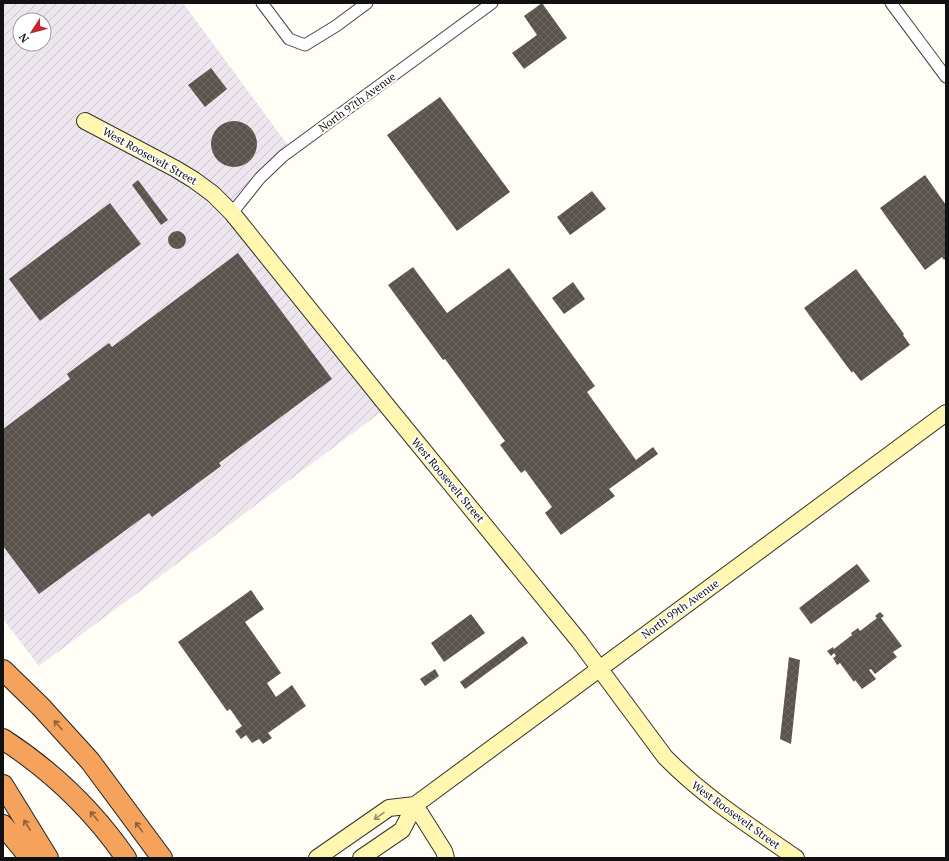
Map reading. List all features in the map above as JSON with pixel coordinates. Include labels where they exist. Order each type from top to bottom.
[{"type":"highway","points":[[3,670],[42,707],[90,761],[162,858]]},
{"type":"highway","points":[[3,739],[47,770],[78,799],[105,829],[126,858]]},
{"type":"highway","points":[[3,785],[48,858]]},
{"type":"highway","points":[[3,824],[30,858]]},
{"type":"street","points":[[262,3],[289,39],[305,45],[336,26],[367,3]]},
{"type":"street","name":"North 97th Avenue","points":[[232,213],[260,178],[284,156],[492,3]]},
{"type":"street","points":[[891,3],[946,77]]},
{"type":"street","name":"West Roosevelt Street","points":[[85,121],[194,180],[213,194],[232,213],[388,407],[551,605],[600,668],[665,757],[708,797],[796,858]]},
{"type":"street","name":"North 99th Avenue","points":[[361,858],[402,830],[415,805],[946,413]]},
{"type":"street","points":[[415,805],[444,851],[446,858]]},
{"type":"street","name":"North 99th Avenue","points":[[317,858],[390,808],[415,805]]},
{"type":"shaded area","points":[[3,3],[183,3],[292,150],[232,213],[388,407],[39,666],[3,619]]},
{"type":"building","points":[[542,3],[567,38],[524,69],[512,53],[537,35],[524,16]]},
{"type":"building","points":[[211,68],[227,89],[205,107],[188,85]]},
{"type":"building","points":[[440,97],[510,192],[457,231],[387,135]]},
{"type":"building","points":[[234,121],[247,125],[253,131],[257,144],[253,157],[247,163],[234,167],[221,163],[215,157],[211,144],[215,131],[221,125]]},
{"type":"building","points":[[925,175],[946,205],[946,258],[944,260],[942,257],[925,270],[880,208]]},
{"type":"building","points":[[138,180],[168,220],[161,225],[132,185]]},
{"type":"building","points":[[592,191],[606,209],[570,235],[557,217]]},
{"type":"building","points":[[110,203],[141,244],[40,321],[9,279]]},
{"type":"building","points":[[177,231],[183,234],[186,240],[183,246],[177,249],[171,246],[168,240],[171,234]]},
{"type":"building","points":[[238,253],[332,379],[219,463],[221,466],[152,517],[149,513],[39,594],[3,546],[3,429],[70,379],[67,374],[109,343],[112,347]]},
{"type":"building","points":[[413,267],[447,313],[509,268],[595,386],[587,392],[636,460],[653,447],[658,454],[609,489],[615,496],[561,535],[545,513],[552,507],[525,470],[521,473],[500,445],[505,441],[388,285]]},
{"type":"building","points":[[856,269],[904,334],[903,335],[910,345],[861,381],[853,371],[852,373],[804,308]]},
{"type":"building","points":[[573,282],[585,299],[564,314],[552,298]]},
{"type":"building","points":[[857,564],[870,581],[811,624],[799,608]]},
{"type":"building","points":[[251,590],[264,609],[245,622],[281,673],[267,683],[276,697],[292,685],[306,706],[268,733],[272,738],[263,744],[259,739],[252,743],[246,735],[241,739],[235,731],[242,726],[230,709],[227,711],[178,642]]},
{"type":"building","points":[[880,612],[884,616],[881,618],[902,646],[893,652],[897,657],[875,674],[871,669],[869,670],[876,679],[862,689],[855,680],[854,682],[840,663],[837,665],[833,658],[836,656],[834,653],[831,656],[827,651],[833,647],[834,649],[852,635],[851,633],[858,628],[860,631],[877,618],[875,616]]},
{"type":"building","points":[[471,614],[485,633],[444,662],[431,643]]},
{"type":"building","points":[[523,636],[528,643],[465,689],[460,682]]},
{"type":"building","points":[[789,657],[800,660],[791,744],[780,739]]},
{"type":"building","points":[[435,669],[439,676],[425,686],[420,679]]}]
